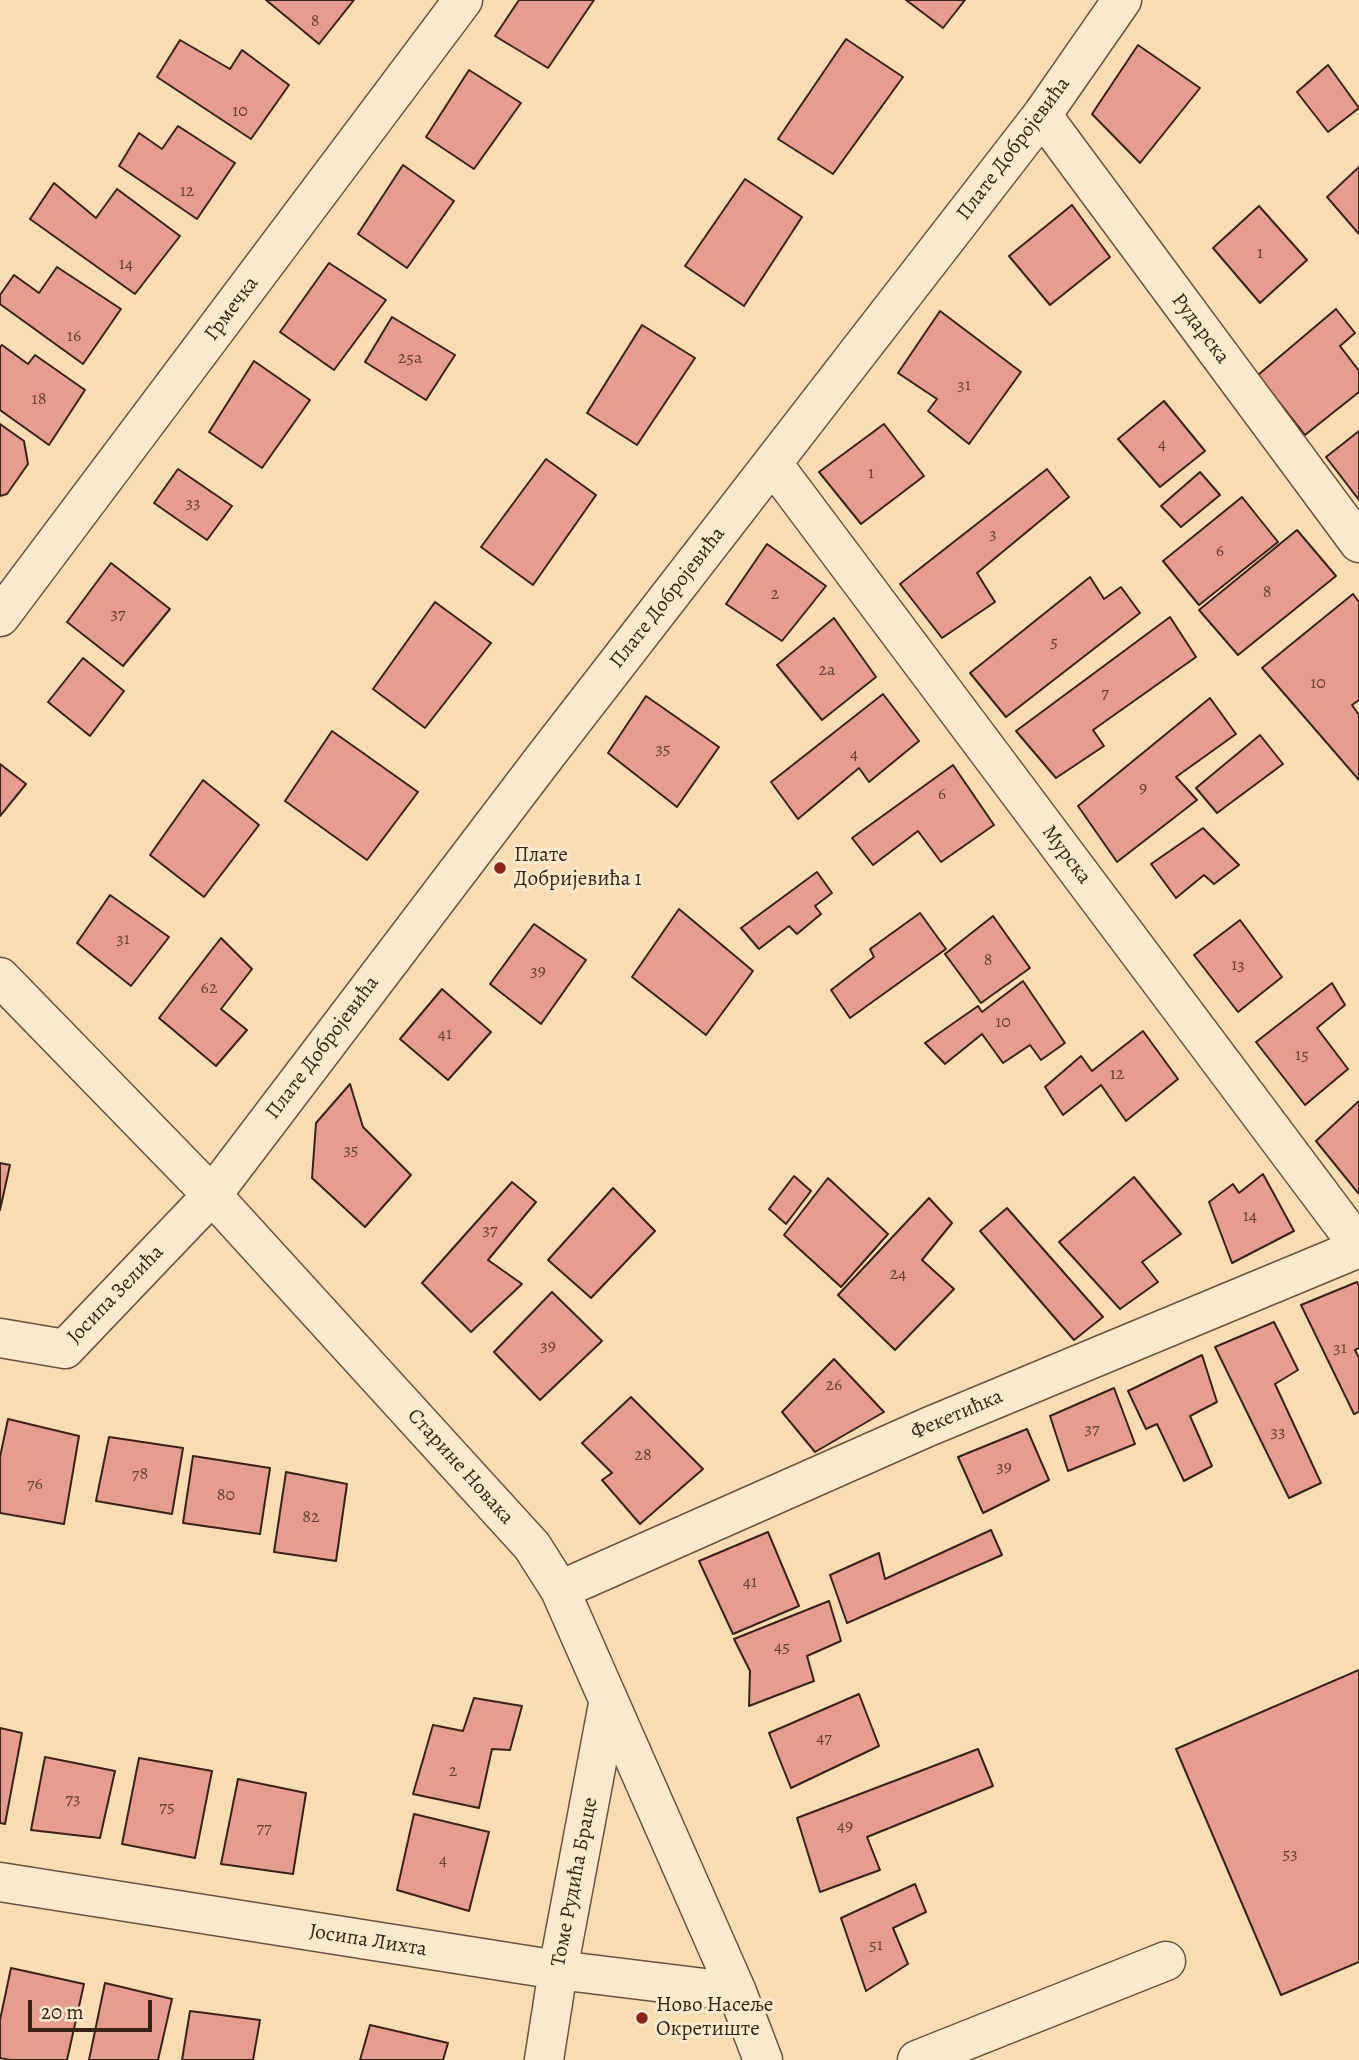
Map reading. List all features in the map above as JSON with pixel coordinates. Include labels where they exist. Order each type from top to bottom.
[{"type":"street","name":"Грмечка","points":[[0,617],[463,0]]},
{"type":"street","name":"Плате Добројевића","points":[[212,1195],[544,758],[1042,115],[1122,0]]},
{"type":"street","name":"Рударска","points":[[1042,115],[1359,543]]},
{"type":"street","name":"Мурска","points":[[773,464],[1359,1247]]},
{"type":"street","name":"Старине Новака","points":[[0,977],[212,1195],[531,1545],[560,1590],[737,1992],[763,2060]]},
{"type":"street","name":"Јосипа Зелића","points":[[0,1338],[65,1349],[212,1195]]},
{"type":"street","name":"Фекетићка","points":[[560,1590],[928,1427],[1359,1247]]},
{"type":"street","name":"Томе Рудића Браце","points":[[544,2060],[558,1970],[608,1704]]},
{"type":"street","points":[[586,1824],[605,1809],[621,1803],[633,1803],[659,1817]]},
{"type":"street","name":"Јосипа Лихта","points":[[0,1882],[558,1970],[737,1992]]},
{"type":"street","points":[[917,2060],[1166,1961]]},
{"type":"building","points":[[266,0],[354,0],[319,44]]},
{"type":"building","points":[[519,0],[594,0],[548,68],[495,36]]},
{"type":"building","points":[[906,0],[965,0],[943,28]]},
{"type":"building","points":[[846,39],[903,77],[833,174],[778,139]]},
{"type":"building","points":[[180,40],[230,69],[242,50],[289,85],[251,139],[157,77]]},
{"type":"building","points":[[1138,45],[1200,88],[1140,163],[1092,114]]},
{"type":"building","points":[[1328,65],[1359,108],[1328,132],[1297,92]]},
{"type":"building","points":[[469,70],[521,103],[474,169],[426,137]]},
{"type":"building","points":[[178,126],[235,163],[197,219],[119,166],[139,133],[162,149]]},
{"type":"building","points":[[403,165],[454,201],[407,268],[358,234]]},
{"type":"building","points":[[1359,167],[1359,234],[1327,197]]},
{"type":"building","points":[[745,179],[802,217],[744,306],[685,266]]},
{"type":"building","points":[[54,183],[96,218],[117,189],[180,236],[135,294],[30,219]]},
{"type":"building","points":[[1072,205],[1110,257],[1050,305],[1009,256]]},
{"type":"building","points":[[1259,206],[1307,260],[1260,303],[1213,248]]},
{"type":"building","points":[[329,263],[386,300],[334,370],[280,332]]},
{"type":"building","points":[[57,267],[121,309],[83,364],[0,304],[0,295],[14,275],[39,293]]},
{"type":"building","points":[[1336,309],[1355,333],[1340,346],[1359,371],[1359,392],[1305,435],[1258,375]]},
{"type":"building","points":[[940,311],[1021,372],[969,444],[928,411],[937,399],[898,373]]},
{"type":"building","points":[[392,317],[455,355],[426,400],[365,362]]},
{"type":"building","points":[[642,325],[695,358],[637,445],[587,413]]},
{"type":"building","points":[[2,345],[28,364],[35,355],[85,390],[49,445],[0,410]]},
{"type":"building","points":[[254,361],[310,400],[262,468],[209,432]]},
{"type":"building","points":[[1164,401],[1205,451],[1160,487],[1118,439]]},
{"type":"building","points":[[0,424],[24,441],[28,464],[7,494],[0,496]]},
{"type":"building","points":[[884,424],[924,476],[861,524],[819,472]]},
{"type":"building","points":[[1359,431],[1359,500],[1326,457]]},
{"type":"building","points":[[546,459],[596,495],[533,585],[481,547]]},
{"type":"building","points":[[178,469],[232,506],[207,540],[154,503]]},
{"type":"building","points":[[1047,469],[1069,497],[977,573],[995,602],[942,638],[900,584]]},
{"type":"building","points":[[1200,472],[1220,495],[1181,527],[1161,506]]},
{"type":"building","points":[[1242,497],[1278,542],[1199,605],[1163,561]]},
{"type":"building","points":[[1297,530],[1336,576],[1238,655],[1199,610]]},
{"type":"building","points":[[767,544],[826,586],[782,641],[726,604]]},
{"type":"building","points":[[111,563],[170,609],[123,666],[67,622]]},
{"type":"building","points":[[1090,577],[1104,599],[1121,587],[1140,613],[1006,717],[970,673]]},
{"type":"building","points":[[1353,594],[1359,602],[1359,700],[1352,705],[1359,715],[1359,780],[1262,668]]},
{"type":"building","points":[[435,602],[491,643],[425,728],[373,689]]},
{"type":"building","points":[[1170,617],[1196,657],[1093,730],[1104,746],[1056,778],[1016,731]]},
{"type":"building","points":[[834,618],[876,677],[822,720],[777,665]]},
{"type":"building","points":[[83,658],[124,691],[90,736],[48,702]]},
{"type":"building","points":[[883,694],[919,741],[869,782],[859,768],[798,819],[771,782]]},
{"type":"building","points":[[646,696],[719,747],[677,807],[608,753]]},
{"type":"building","points":[[1210,698],[1236,734],[1176,777],[1197,800],[1117,862],[1078,806]]},
{"type":"building","points":[[332,731],[418,792],[367,860],[285,801]]},
{"type":"building","points":[[1260,735],[1283,764],[1217,813],[1196,788]]},
{"type":"building","points":[[0,764],[26,784],[0,816]]},
{"type":"building","points":[[953,765],[994,825],[941,862],[918,831],[873,865],[852,838]]},
{"type":"building","points":[[203,780],[259,825],[204,897],[150,855]]},
{"type":"building","points":[[1203,828],[1239,865],[1214,884],[1204,875],[1176,898],[1151,864]]},
{"type":"building","points":[[817,872],[832,893],[815,906],[821,914],[797,934],[789,926],[759,949],[741,928]]},
{"type":"building","points":[[110,895],[169,937],[131,986],[77,943]]},
{"type":"building","points":[[679,909],[753,971],[706,1035],[632,977]]},
{"type":"building","points":[[920,913],[946,949],[850,1018],[831,990],[874,957],[870,949]]},
{"type":"building","points":[[993,916],[1030,968],[981,1003],[945,954]]},
{"type":"building","points":[[1240,920],[1282,977],[1238,1012],[1194,955]]},
{"type":"building","points":[[534,924],[586,960],[541,1024],[490,984]]},
{"type":"building","points":[[221,938],[252,969],[221,1009],[247,1030],[216,1066],[159,1018]]},
{"type":"building","points":[[1023,981],[1065,1043],[1041,1060],[1030,1045],[1003,1063],[982,1034],[945,1064],[925,1043],[978,1006],[982,1012]]},
{"type":"building","points":[[1332,983],[1345,1005],[1317,1028],[1348,1069],[1305,1105],[1256,1042]]},
{"type":"building","points":[[442,989],[491,1032],[448,1080],[400,1039]]},
{"type":"building","points":[[1143,1031],[1178,1079],[1126,1121],[1101,1085],[1063,1115],[1045,1087],[1081,1056],[1092,1071]]},
{"type":"building","points":[[350,1084],[363,1127],[411,1175],[365,1227],[312,1178],[316,1123]]},
{"type":"building","points":[[1359,1101],[1359,1194],[1316,1141]]},
{"type":"building","points":[[0,1163],[10,1165],[0,1210]]},
{"type":"building","points":[[1263,1174],[1294,1231],[1232,1263],[1209,1202],[1233,1184],[1239,1193]]},
{"type":"building","points":[[794,1176],[811,1191],[786,1224],[769,1209]]},
{"type":"building","points":[[1134,1177],[1181,1234],[1142,1262],[1158,1282],[1120,1309],[1059,1242]]},
{"type":"building","points":[[828,1178],[888,1234],[841,1287],[784,1235]]},
{"type":"building","points":[[512,1182],[536,1202],[488,1260],[522,1284],[471,1332],[422,1283]]},
{"type":"building","points":[[613,1188],[655,1231],[591,1298],[548,1260]]},
{"type":"building","points":[[929,1198],[952,1223],[922,1260],[954,1289],[895,1350],[838,1295]]},
{"type":"building","points":[[1007,1208],[1103,1317],[1074,1340],[980,1231]]},
{"type":"building","points":[[1357,1282],[1359,1348],[1355,1350],[1359,1358],[1359,1412],[1354,1414],[1301,1305]]},
{"type":"building","points":[[552,1292],[602,1341],[540,1400],[494,1352]]},
{"type":"building","points":[[1274,1322],[1298,1370],[1275,1384],[1321,1483],[1289,1498],[1215,1347]]},
{"type":"building","points":[[1202,1355],[1217,1402],[1190,1416],[1212,1466],[1184,1481],[1157,1424],[1146,1429],[1128,1391]]},
{"type":"building","points":[[834,1359],[884,1412],[815,1452],[782,1412]]},
{"type":"building","points":[[1114,1388],[1135,1444],[1068,1471],[1050,1416]]},
{"type":"building","points":[[631,1397],[703,1469],[640,1524],[602,1480],[612,1473],[582,1443]]},
{"type":"building","points":[[8,1419],[79,1436],[64,1524],[0,1513],[0,1457]]},
{"type":"building","points":[[1027,1429],[1049,1480],[983,1513],[958,1457]]},
{"type":"building","points":[[109,1437],[183,1448],[172,1514],[96,1501]]},
{"type":"building","points":[[193,1456],[270,1468],[260,1534],[183,1523]]},
{"type":"building","points":[[286,1472],[347,1484],[336,1561],[274,1552]]},
{"type":"building","points":[[991,1530],[1002,1555],[847,1623],[830,1575],[879,1553],[885,1579]]},
{"type":"building","points":[[768,1532],[799,1606],[733,1634],[699,1561]]},
{"type":"building","points":[[829,1601],[841,1641],[807,1656],[814,1681],[749,1706],[750,1671],[734,1639]]},
{"type":"building","points":[[1359,1670],[1359,1962],[1281,1995],[1176,1749]]},
{"type":"building","points":[[859,1694],[879,1746],[791,1788],[769,1733]]},
{"type":"building","points":[[474,1698],[522,1706],[510,1750],[492,1749],[479,1808],[413,1794],[433,1725],[463,1731]]},
{"type":"building","points":[[0,1728],[22,1733],[5,1824],[0,1823]]},
{"type":"building","points":[[978,1749],[993,1786],[867,1837],[880,1870],[820,1892],[797,1818]]},
{"type":"building","points":[[45,1757],[115,1771],[100,1838],[31,1830]]},
{"type":"building","points":[[139,1758],[212,1771],[195,1858],[122,1844]]},
{"type":"building","points":[[238,1779],[306,1793],[293,1874],[221,1864]]},
{"type":"building","points":[[414,1814],[489,1832],[469,1911],[397,1890]]},
{"type":"building","points":[[915,1884],[926,1912],[893,1928],[908,1964],[866,1991],[841,1918]]},
{"type":"building","points":[[11,1968],[84,1984],[67,2060],[0,2058],[0,2020]]},
{"type":"building","points":[[105,1983],[172,1999],[158,2060],[89,2060]]},
{"type":"building","points":[[190,2011],[260,2020],[253,2060],[182,2060]]},
{"type":"building","points":[[370,2025],[448,2043],[443,2060],[360,2060]]},
{"type":"place","name":"Плате Добријевића 1","points":[[500,868]]},
{"type":"place","name":"Ново Насеље Окретиште","points":[[642,2018]]}]
